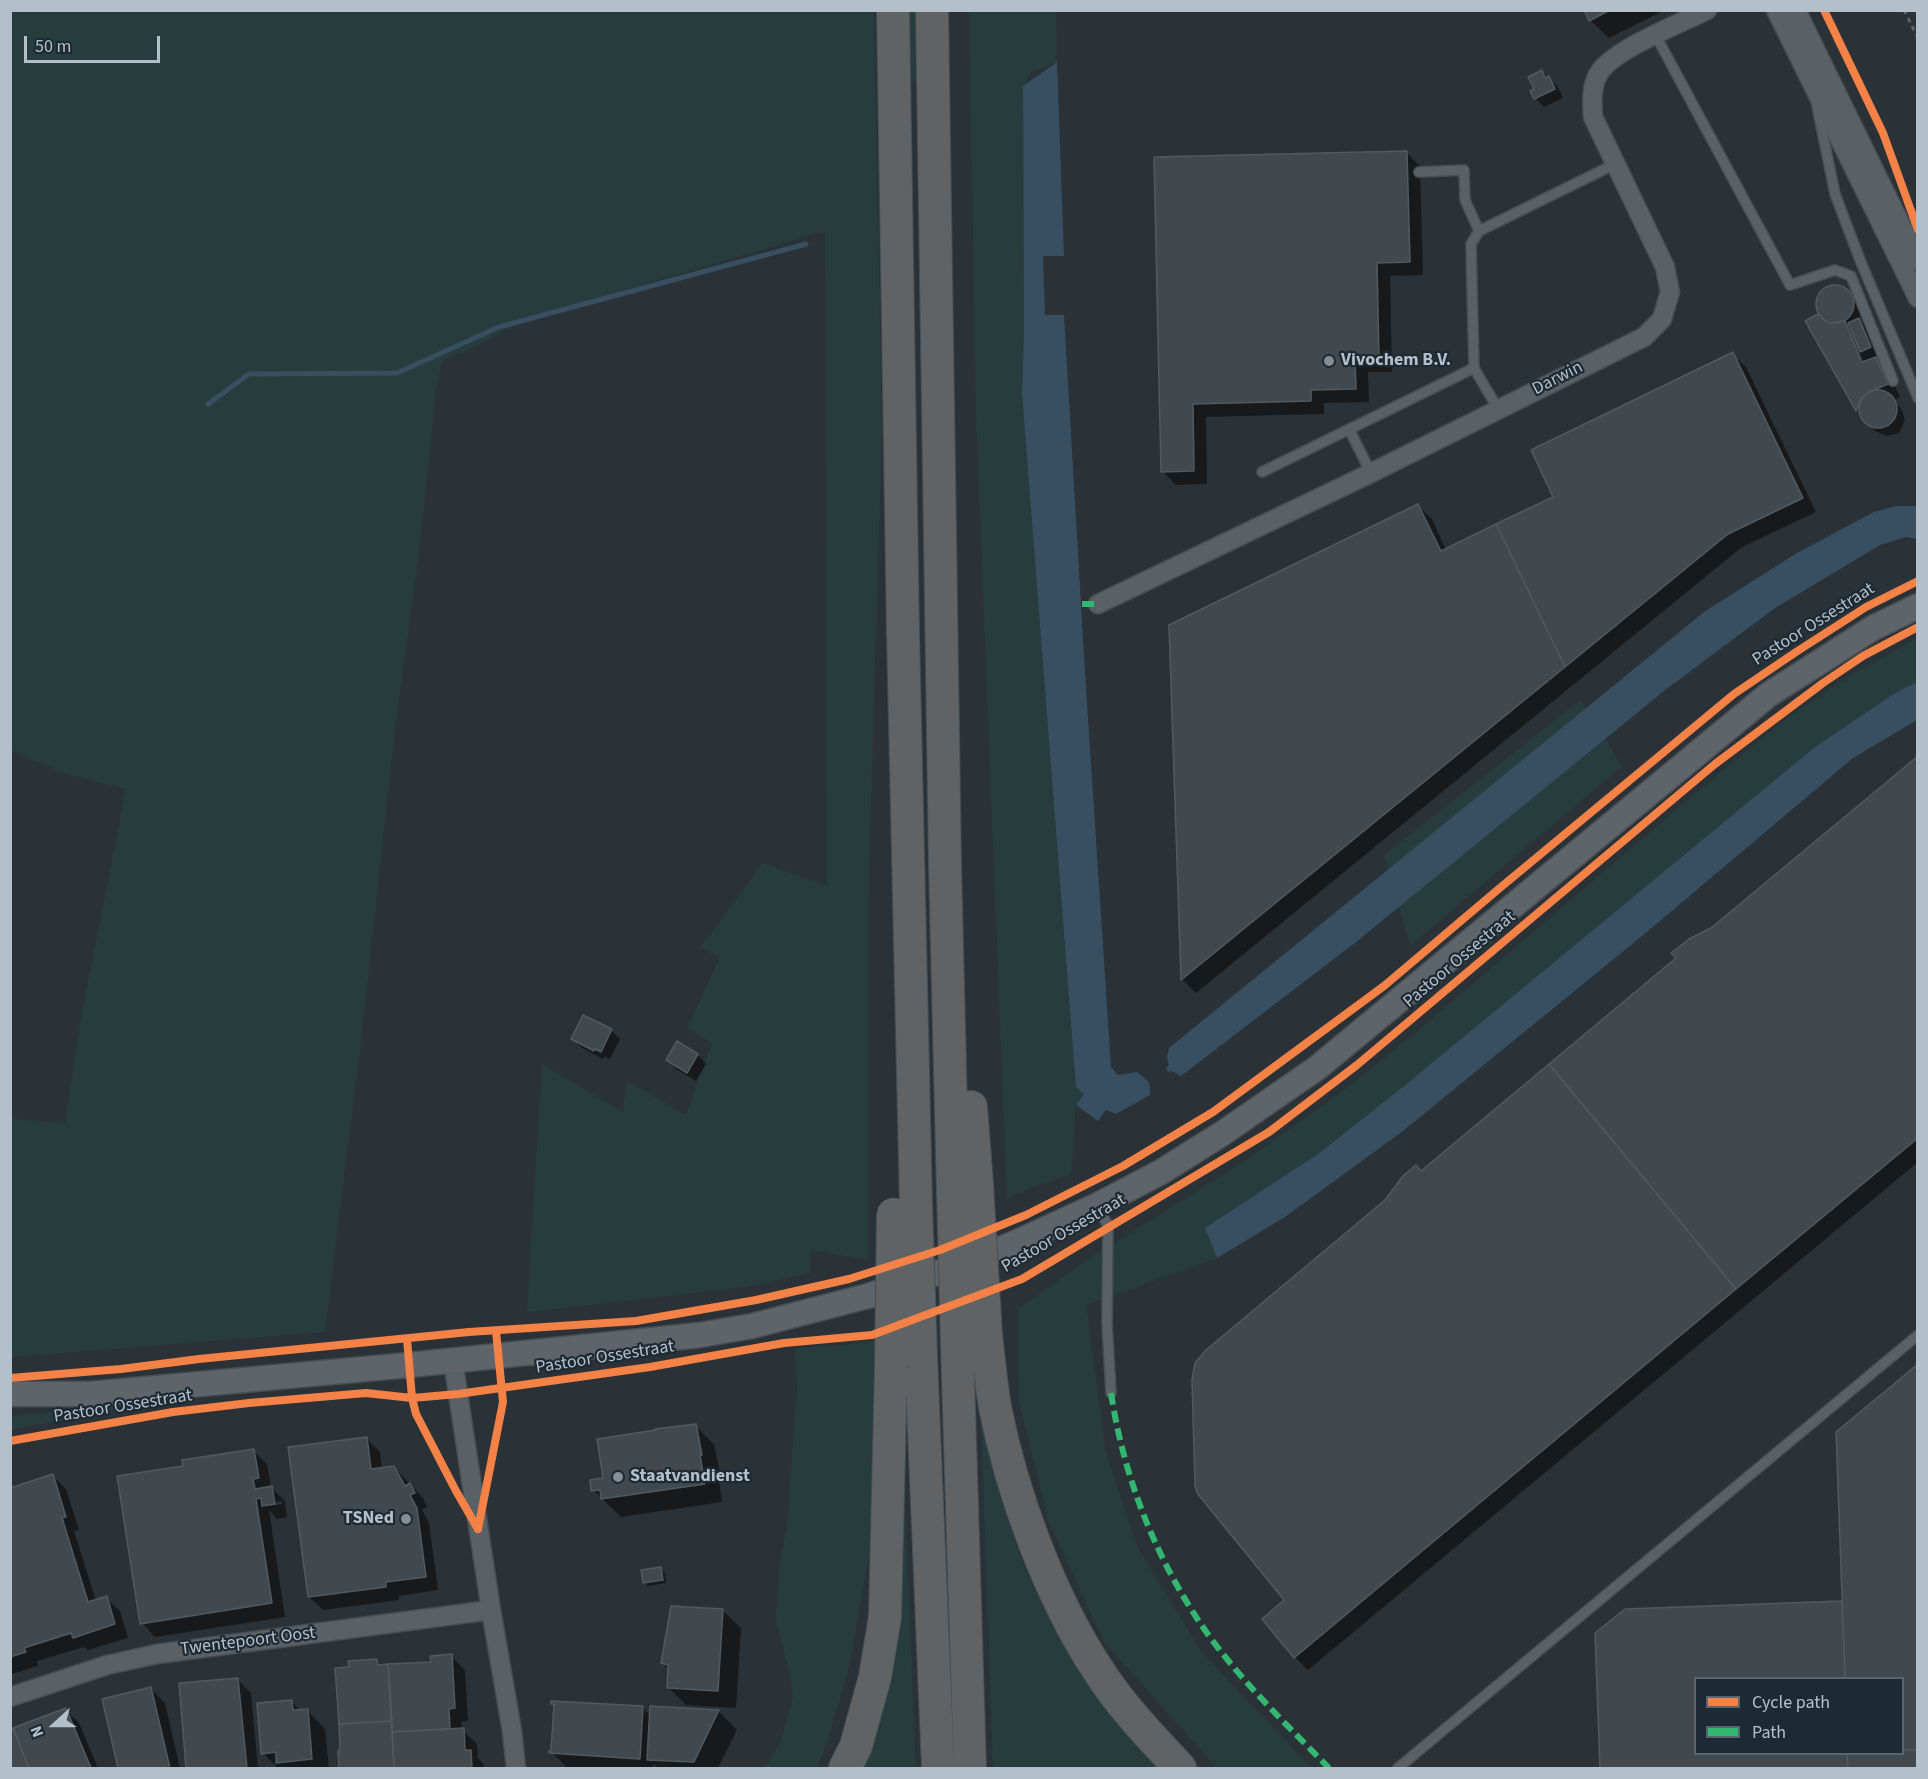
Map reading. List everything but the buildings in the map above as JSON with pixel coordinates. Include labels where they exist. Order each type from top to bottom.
[{"type":"highway","points":[[845,1768],[856,1746],[875,1677],[885,1617],[891,1368],[904,1210],[915,1159],[903,633],[893,10]]},
{"type":"highway","points":[[933,10],[948,943],[965,1188],[971,1340],[970,1768]]},
{"type":"highway","points":[[904,1210],[921,1357],[938,1768]]},
{"type":"highway","points":[[971,1340],[995,1406],[1009,1466],[1026,1518],[1070,1625],[1098,1671],[1134,1720],[1180,1768]]},
{"type":"main road","name":"Pastoor Ossestraat","points":[[10,1394],[90,1394],[453,1361],[700,1335],[752,1326],[868,1296],[969,1262],[1098,1205],[1161,1172],[1214,1139],[1317,1068],[1768,696],[1873,628],[1917,606]]},
{"type":"main road","name":"Pastoor Ossestraat","points":[[10,1409],[90,1394]]},
{"type":"street","name":"Darwin","points":[[1098,604],[1371,473],[1644,337],[1662,319],[1670,292],[1665,267],[1593,117],[1592,93],[1599,72],[1617,55],[1707,10]]},
{"type":"street","points":[[1776,10],[1917,298]]},
{"type":"street","points":[[1796,10],[1917,260]]},
{"type":"street","points":[[453,1361],[516,1768]]},
{"type":"street","name":"Twentepoort Oost","points":[[10,1697],[107,1665],[157,1654],[491,1610]]},
{"type":"lane","points":[[1656,36],[1791,285],[1835,270],[1851,276],[1893,381]]},
{"type":"lane","points":[[1812,83],[1835,194],[1917,398]]},
{"type":"lane","points":[[1498,409],[1474,368],[1471,244],[1479,231],[1615,164]]},
{"type":"lane","points":[[1419,172],[1464,170],[1465,200],[1479,231]]},
{"type":"lane","points":[[1262,472],[1474,368]]},
{"type":"lane","points":[[1349,429],[1371,473]]},
{"type":"lane","points":[[1098,1205],[1108,1226],[1107,1323],[1111,1393]]},
{"type":"lane","points":[[1398,1768],[1917,1335]]},
{"type":"path","points":[[1904,10],[1917,38]]},
{"type":"green space","points":[[11,10],[874,11],[882,430],[868,903],[868,1260],[811,1250],[810,1273],[802,1275],[745,1287],[527,1312],[542,1064],[623,1112],[627,1081],[686,1115],[712,1043],[687,1029],[720,957],[700,948],[763,863],[827,886],[825,231],[524,320],[442,361],[436,392],[419,552],[396,721],[360,1047],[325,1332],[11,1357],[11,1119],[65,1123],[82,1012],[126,789],[63,773],[11,750]]},
{"type":"green space","points":[[902,11],[930,11],[932,79],[903,81]]},
{"type":"green space","points":[[969,11],[1056,11],[1057,62],[1031,72],[1023,87],[1022,393],[1084,1094],[1076,1105],[1071,1175],[1032,1187],[1007,1199],[976,412]]},
{"type":"green space","points":[[1917,638],[1917,682],[1895,693],[1815,747],[1404,1086],[1318,1154],[1206,1228],[1217,1258],[1086,1305],[1106,1453],[1138,1548],[1202,1653],[1312,1768],[1217,1768],[1104,1642],[1048,1520],[1019,1402],[1018,1309],[1087,1260],[1243,1162],[1348,1087],[1415,1033],[1783,721],[1854,673]]},
{"type":"green space","points":[[1581,700],[1622,766],[1410,946],[1384,855]]},
{"type":"green space","points":[[879,1340],[872,1538],[849,1668],[817,1768],[761,1768],[768,1763],[780,1743],[793,1699],[790,1673],[776,1621],[780,1564],[787,1526],[797,1389],[795,1348]]},
{"type":"green space","points":[[133,1404],[118,1410],[11,1430],[11,1416]]},
{"type":"green space","points":[[981,1417],[984,1418],[993,1466],[1012,1534],[1043,1607],[1083,1674],[1106,1706],[1159,1768],[993,1768]]},
{"type":"green space","points":[[902,1437],[916,1768],[858,1768]]},
{"type":"water","points":[[1057,62],[1064,256],[1043,256],[1045,315],[1064,315],[1111,1067],[1118,1075],[1137,1072],[1149,1082],[1150,1095],[1116,1114],[1106,1110],[1098,1121],[1076,1105],[1084,1094],[1076,1087],[1022,393],[1023,86]]},
{"type":"water","points":[[1896,506],[1917,506],[1917,539],[1906,537],[1880,545],[1775,608],[1664,691],[1356,942],[1181,1076],[1172,1071],[1168,1072],[1166,1068],[1169,1065],[1167,1058],[1169,1048],[1704,612],[1797,553],[1874,512]]},
{"type":"water","points":[[1917,682],[1917,720],[1853,758],[1648,931],[1403,1131],[1285,1217],[1217,1258],[1205,1228],[1318,1154],[1404,1086],[1815,747],[1895,693]]},
{"type":"waterway","points":[[208,404],[249,374],[397,373],[499,327],[806,244]]},
{"type":"marked path","points":[[1082,604],[1098,604]]},
{"type":"marked path","points":[[1111,1393],[1124,1457],[1145,1519],[1158,1549],[1189,1606],[1235,1669],[1329,1768]]},
{"type":"cycle path","points":[[1824,10],[1883,133],[1918,230]]},
{"type":"cycle path","points":[[10,1378],[121,1369],[469,1332],[636,1321],[756,1300],[849,1279],[940,1250],[1026,1215],[1123,1166],[1213,1112],[1384,986],[1734,694],[1866,607],[1918,581]]},
{"type":"cycle path","points":[[10,1441],[173,1412],[366,1393],[412,1398],[458,1394],[650,1367],[784,1343],[872,1335],[1022,1279],[1269,1132],[1357,1065],[1715,764],[1863,656],[1918,627]]},
{"type":"cycle path","points":[[478,1529],[503,1402],[496,1331]]},
{"type":"cycle path","points":[[407,1339],[412,1398],[416,1414],[478,1529]]},
{"type":"place","name":"Vivochem B.V.","points":[[1329,361]]},
{"type":"place","name":"Staatvandienst","points":[[618,1477]]},
{"type":"place","name":"TSNed","points":[[406,1519]]}]
